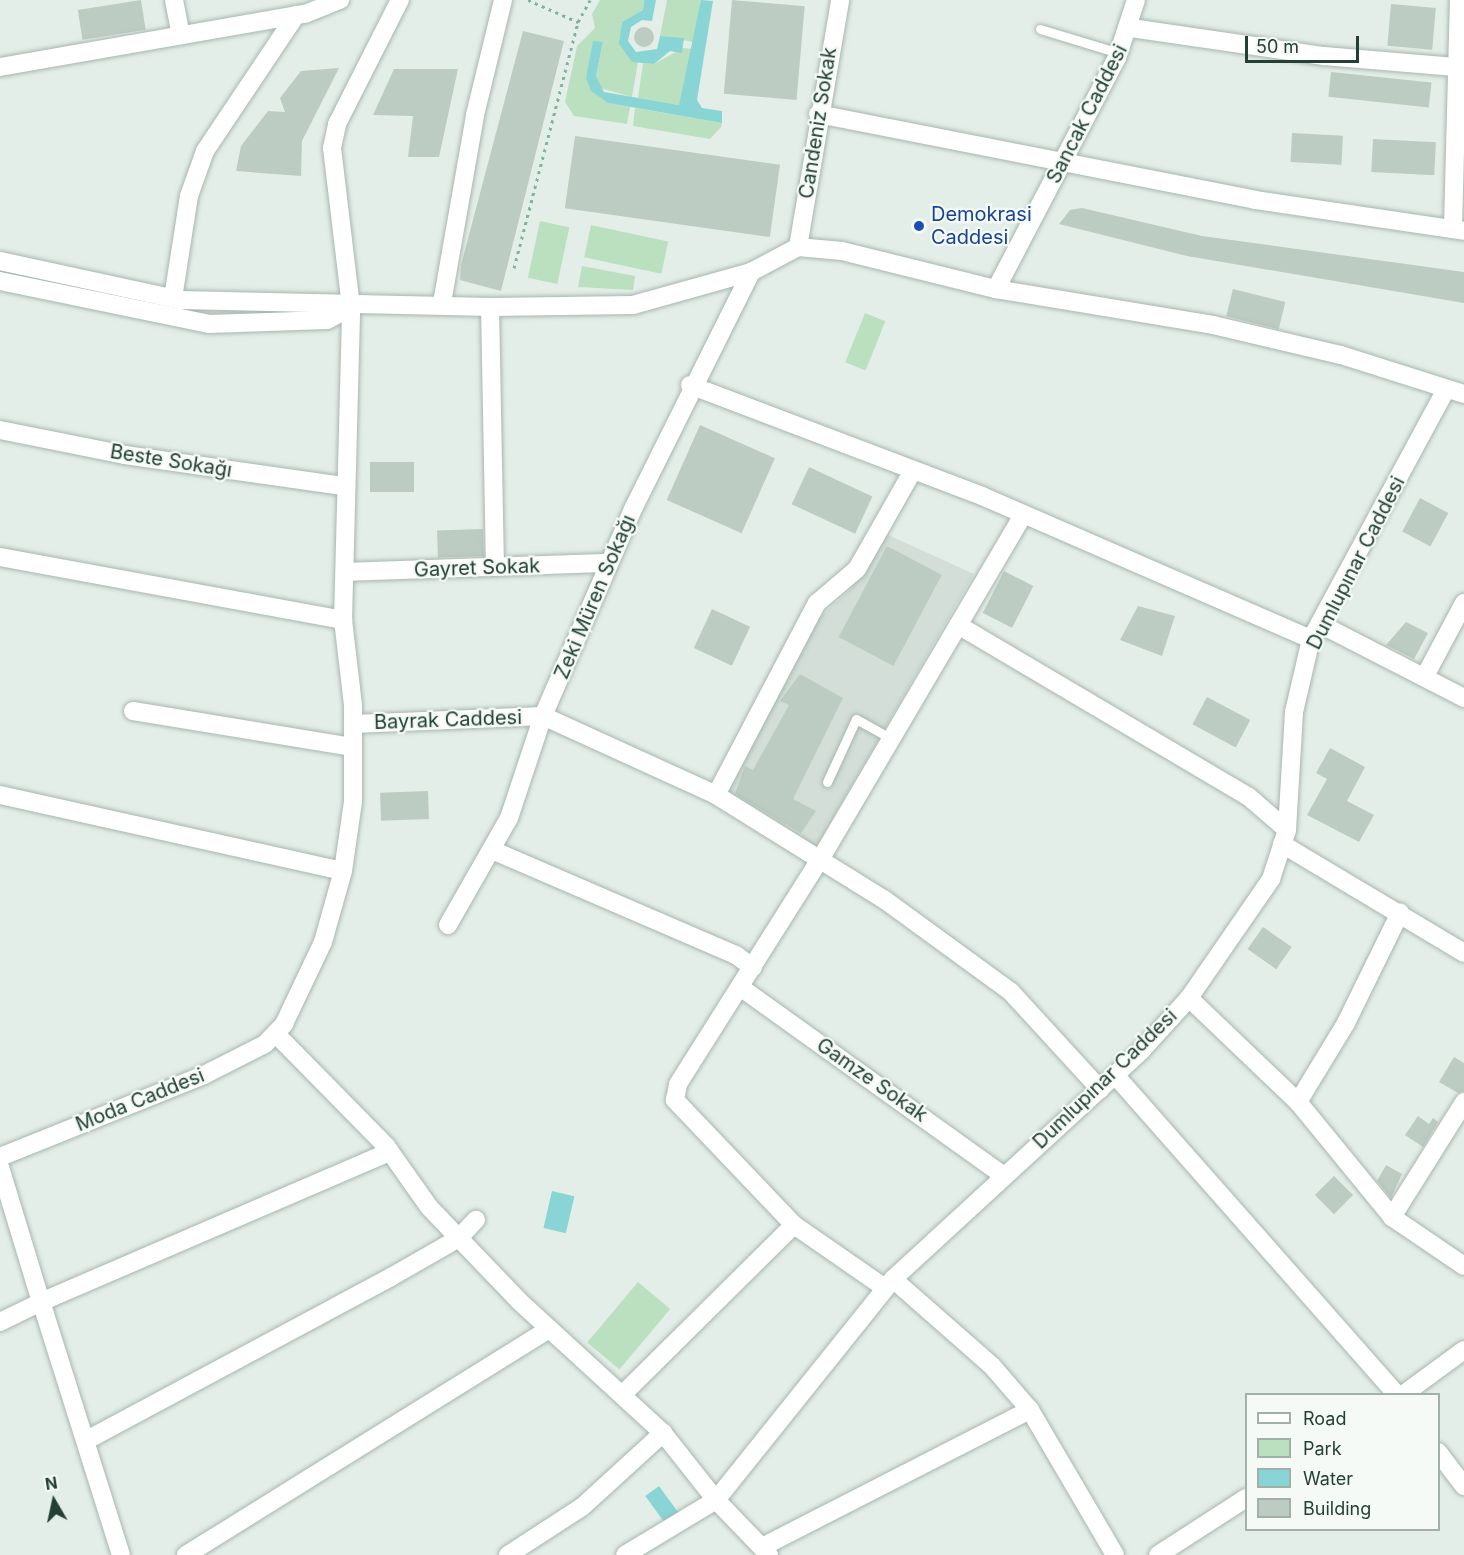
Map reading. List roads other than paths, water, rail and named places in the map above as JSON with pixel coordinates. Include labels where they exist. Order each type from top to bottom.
[{"type":"street","points":[[174,0],[181,35]]},
{"type":"street","points":[[0,67],[296,15],[340,0]]},
{"type":"street","points":[[400,0],[337,124],[332,148],[351,307],[344,486],[343,620],[353,724],[353,747],[343,871],[323,942],[276,1034],[390,1152],[459,1238],[549,1329],[623,1394],[663,1433],[716,1500],[766,1550],[1030,1410]]},
{"type":"street","points":[[442,303],[472,127],[503,0]]},
{"type":"street","name":"Candeniz Sokak","points":[[798,247],[818,114],[840,0]]},
{"type":"street","name":"Sancak Caddesi","points":[[996,289],[1119,54],[1131,28],[1136,0]]},
{"type":"street","points":[[818,114],[1255,200],[1459,229],[1456,67],[1459,0]]},
{"type":"street","points":[[173,298],[189,196],[205,152],[296,15]]},
{"type":"street","points":[[1131,28],[1324,56],[1456,67]]},
{"type":"street","points":[[0,261],[173,298],[351,307],[442,303],[490,307],[633,305],[751,272],[798,247],[842,251],[996,289],[1213,325],[1341,355],[1455,392]]},
{"type":"street","name":"Zeki Müren Sokağı","points":[[447,925],[509,818],[543,716],[609,563],[690,385],[751,272]]},
{"type":"street","points":[[0,281],[209,324],[327,320],[351,307]]},
{"type":"street","points":[[490,307],[495,567]]},
{"type":"street","points":[[690,385],[1023,514],[1425,676],[1464,698]]},
{"type":"street","name":"Dumlupınar Caddesi","points":[[716,1500],[889,1284],[1003,1175],[1100,1089],[1189,998],[1271,879],[1285,837],[1294,712],[1315,632],[1455,392]]},
{"type":"street","name":"Beste Sokağı","points":[[0,430],[125,455],[344,486]]},
{"type":"street","points":[[716,795],[818,603],[857,569],[912,472]]},
{"type":"street","points":[[1023,514],[821,858],[678,1084],[675,1100],[795,1225],[889,1284],[992,1366],[1030,1410],[1115,1555]]},
{"type":"street","points":[[0,557],[343,620]]},
{"type":"street","name":"Gayret Sokak","points":[[345,572],[609,563]]},
{"type":"street","points":[[1425,676],[1464,603]]},
{"type":"street","points":[[958,625],[1249,797],[1285,837],[1400,914],[1464,953]]},
{"type":"street","points":[[133,711],[353,747]]},
{"type":"street","points":[[543,716],[716,795],[821,858],[1011,992],[1100,1089]]},
{"type":"street","name":"Bayrak Caddesi","points":[[353,724],[543,716]]},
{"type":"street","points":[[0,795],[343,871]]},
{"type":"street","points":[[492,850],[736,955],[753,968]]},
{"type":"street","points":[[1298,1102],[1346,1023],[1400,914]]},
{"type":"street","name":"Gamze Sokak","points":[[740,987],[1003,1175]]},
{"type":"street","points":[[1189,998],[1298,1102],[1392,1218],[1464,1266]]},
{"type":"street","name":"Moda Caddesi","points":[[0,1157],[204,1075],[276,1034]]},
{"type":"street","points":[[1114,1075],[1394,1393]]},
{"type":"street","points":[[1392,1218],[1464,1102]]},
{"type":"street","points":[[0,1322],[41,1302],[390,1152]]},
{"type":"street","points":[[0,1167],[122,1555]]},
{"type":"street","points":[[87,1440],[459,1238],[476,1220]]},
{"type":"street","points":[[623,1394],[795,1225]]},
{"type":"street","points":[[197,1552],[549,1329]]},
{"type":"street","points":[[1407,1393],[1464,1350]]},
{"type":"street","points":[[508,1555],[582,1507],[663,1433]]},
{"type":"street","points":[[1440,1455],[1464,1486]]},
{"type":"street","points":[[1158,1555],[1245,1498]]},
{"type":"street","points":[[625,1555],[716,1500]]},
{"type":"lane","points":[[1040,29],[1119,54]]},
{"type":"lane","points":[[827,782],[856,719],[892,739]]},
{"type":"water","points":[[644,0],[656,0],[652,21],[642,20],[631,27],[628,41],[636,52],[657,49],[660,36],[684,38],[682,53],[670,51],[654,64],[632,62],[619,44],[622,22],[643,10]]},
{"type":"water","points":[[701,0],[713,1],[697,100],[702,108],[722,111],[722,123],[608,103],[591,91],[586,78],[593,41],[603,42],[596,76],[604,92],[679,105]]},
{"type":"water","points":[[552,1191],[574,1196],[566,1233],[543,1228]]},
{"type":"water","points":[[659,1486],[680,1515],[666,1525],[645,1496]]},
{"type":"place","name":"Demokrasi Caddesi","points":[[919,226]]}]
